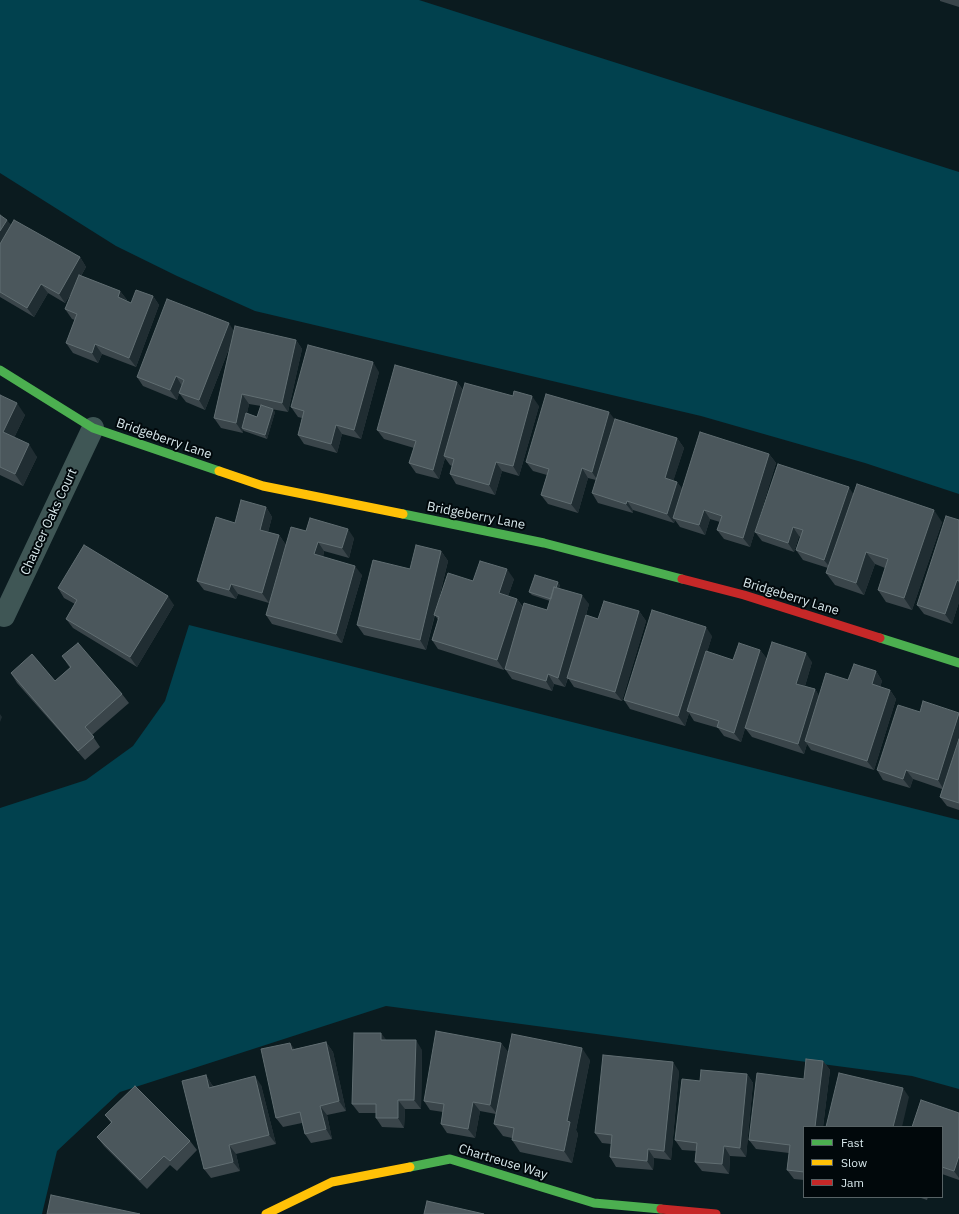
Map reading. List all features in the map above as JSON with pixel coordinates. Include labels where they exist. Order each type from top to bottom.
[{"type":"street","name":"Bridgeberry Lane","points":[[0,370],[93,428],[263,486],[544,543],[744,595],[959,663]]},
{"type":"street","name":"Chaucer Oaks Court","points":[[4,616],[93,428]]},
{"type":"street","name":"Chartreuse Way","points":[[266,1214],[332,1182],[450,1159],[593,1209],[716,1214]]},
{"type":"shaded area","points":[[0,0],[419,0],[959,172],[959,494],[865,463],[701,416],[255,311],[177,276],[116,246],[0,173]]},
{"type":"shaded area","points":[[189,625],[959,820],[959,1089],[912,1076],[386,1006],[120,1092],[57,1151],[42,1214],[0,1214],[0,808],[86,780],[133,746],[165,701]]},
{"type":"building","points":[[0,215],[7,220],[0,231]]},
{"type":"building","points":[[14,220],[80,257],[59,294],[41,284],[27,308],[0,292],[0,244]]},
{"type":"building","points":[[79,275],[120,291],[118,297],[131,303],[136,290],[153,296],[129,358],[95,344],[92,353],[66,343],[77,314],[65,309]]},
{"type":"building","points":[[167,299],[229,323],[199,400],[179,393],[184,380],[176,376],[170,390],[137,377]]},
{"type":"building","points":[[235,326],[296,340],[282,403],[242,394],[236,423],[214,418]]},
{"type":"building","points":[[308,345],[373,362],[354,430],[336,425],[331,444],[298,435],[304,411],[291,407]]},
{"type":"building","points":[[395,365],[457,382],[433,470],[409,463],[416,441],[377,430]]},
{"type":"building","points":[[465,383],[513,396],[514,391],[532,396],[513,466],[496,462],[489,485],[450,474],[454,459],[444,456]]},
{"type":"building","points":[[546,394],[609,412],[592,472],[582,468],[571,504],[541,495],[549,469],[526,462]]},
{"type":"building","points":[[0,395],[17,403],[3,432],[29,444],[15,474],[0,467]]},
{"type":"building","points":[[261,405],[273,409],[265,435],[242,428],[246,413],[257,417]]},
{"type":"building","points":[[615,419],[677,438],[665,478],[677,482],[667,514],[627,501],[626,504],[592,493]]},
{"type":"building","points":[[700,432],[769,454],[743,538],[717,530],[722,516],[704,510],[699,525],[673,518]]},
{"type":"building","points":[[778,464],[849,487],[824,560],[796,550],[803,530],[793,527],[788,543],[755,532]]},
{"type":"building","points":[[857,484],[934,510],[904,598],[878,590],[888,559],[866,552],[856,583],[826,573]]},
{"type":"building","points":[[241,500],[266,507],[260,530],[279,535],[262,593],[231,584],[229,590],[197,581],[216,517],[235,523]]},
{"type":"building","points":[[946,516],[959,520],[959,581],[957,580],[945,614],[917,605]]},
{"type":"building","points":[[310,518],[348,529],[342,548],[318,542],[314,554],[355,566],[336,634],[266,615],[291,527],[306,531]]},
{"type":"building","points":[[84,545],[168,596],[130,657],[66,619],[77,600],[58,588]]},
{"type":"building","points":[[416,545],[441,551],[420,640],[357,625],[373,560],[410,569]]},
{"type":"building","points":[[480,561],[507,569],[499,593],[517,599],[497,660],[432,640],[439,617],[434,615],[448,573],[473,581]]},
{"type":"building","points":[[535,575],[558,582],[556,588],[554,587],[551,599],[529,592]]},
{"type":"building","points":[[554,587],[582,595],[558,678],[548,674],[546,681],[505,669],[524,603],[547,610]]},
{"type":"building","points":[[604,601],[639,611],[615,692],[567,678],[586,615],[598,619]]},
{"type":"building","points":[[652,610],[706,627],[678,716],[624,700]]},
{"type":"building","points":[[772,642],[806,653],[796,684],[815,689],[798,744],[745,728]]},
{"type":"building","points":[[78,643],[122,694],[85,727],[94,737],[78,751],[11,673],[32,654],[55,681],[71,667],[62,656]]},
{"type":"building","points":[[739,643],[760,650],[734,733],[717,727],[719,721],[687,711],[706,651],[733,660]]},
{"type":"building","points":[[854,664],[876,671],[872,684],[890,690],[867,761],[805,741],[826,673],[848,680]]},
{"type":"building","points":[[923,701],[959,713],[938,780],[906,770],[903,779],[877,770],[898,705],[920,712]]},
{"type":"building","points":[[959,739],[959,803],[940,797]]},
{"type":"building","points":[[436,1031],[501,1043],[490,1105],[473,1102],[468,1129],[441,1124],[444,1104],[424,1101]]},
{"type":"building","points":[[354,1033],[381,1033],[381,1040],[416,1040],[414,1100],[398,1100],[398,1118],[376,1118],[376,1104],[352,1104]]},
{"type":"building","points":[[512,1034],[582,1048],[567,1121],[570,1122],[564,1151],[512,1140],[514,1128],[494,1124]]},
{"type":"building","points":[[326,1042],[339,1101],[320,1106],[326,1129],[305,1134],[300,1112],[276,1118],[261,1049],[290,1043],[292,1050]]},
{"type":"building","points":[[603,1055],[673,1062],[664,1151],[648,1149],[647,1161],[610,1157],[612,1135],[595,1133]]},
{"type":"building","points":[[806,1059],[823,1061],[815,1126],[803,1126],[803,1172],[787,1170],[790,1145],[749,1140],[757,1073],[804,1079]]},
{"type":"building","points":[[701,1070],[747,1074],[740,1148],[724,1146],[722,1164],[695,1162],[697,1143],[675,1140],[682,1079],[700,1081]]},
{"type":"building","points":[[839,1073],[903,1088],[893,1126],[826,1126]]},
{"type":"building","points":[[206,1075],[209,1088],[255,1076],[269,1135],[229,1145],[233,1162],[204,1169],[182,1081]]},
{"type":"building","points":[[135,1086],[190,1141],[170,1161],[164,1156],[140,1180],[97,1137],[112,1122],[105,1115]]},
{"type":"building","points":[[921,1100],[959,1113],[959,1156],[954,1171],[943,1167],[943,1126],[912,1126]]},
{"type":"building","points":[[51,1195],[140,1214],[47,1214]]},
{"type":"building","points":[[427,1201],[484,1214],[424,1214]]},
{"type":"traffic: fast","points":[[0,370],[93,428],[219,471]]},
{"type":"traffic: fast","points":[[403,514],[544,543],[682,579]]},
{"type":"traffic: fast","points":[[880,638],[959,663]]},
{"type":"traffic: fast","points":[[410,1167],[450,1159],[594,1203],[661,1209]]},
{"type":"traffic: slow","points":[[219,471],[263,486],[403,514]]},
{"type":"traffic: slow","points":[[266,1214],[332,1182],[410,1167]]},
{"type":"traffic: jam","points":[[682,579],[744,595],[880,638]]},
{"type":"traffic: jam","points":[[661,1209],[716,1214]]}]
